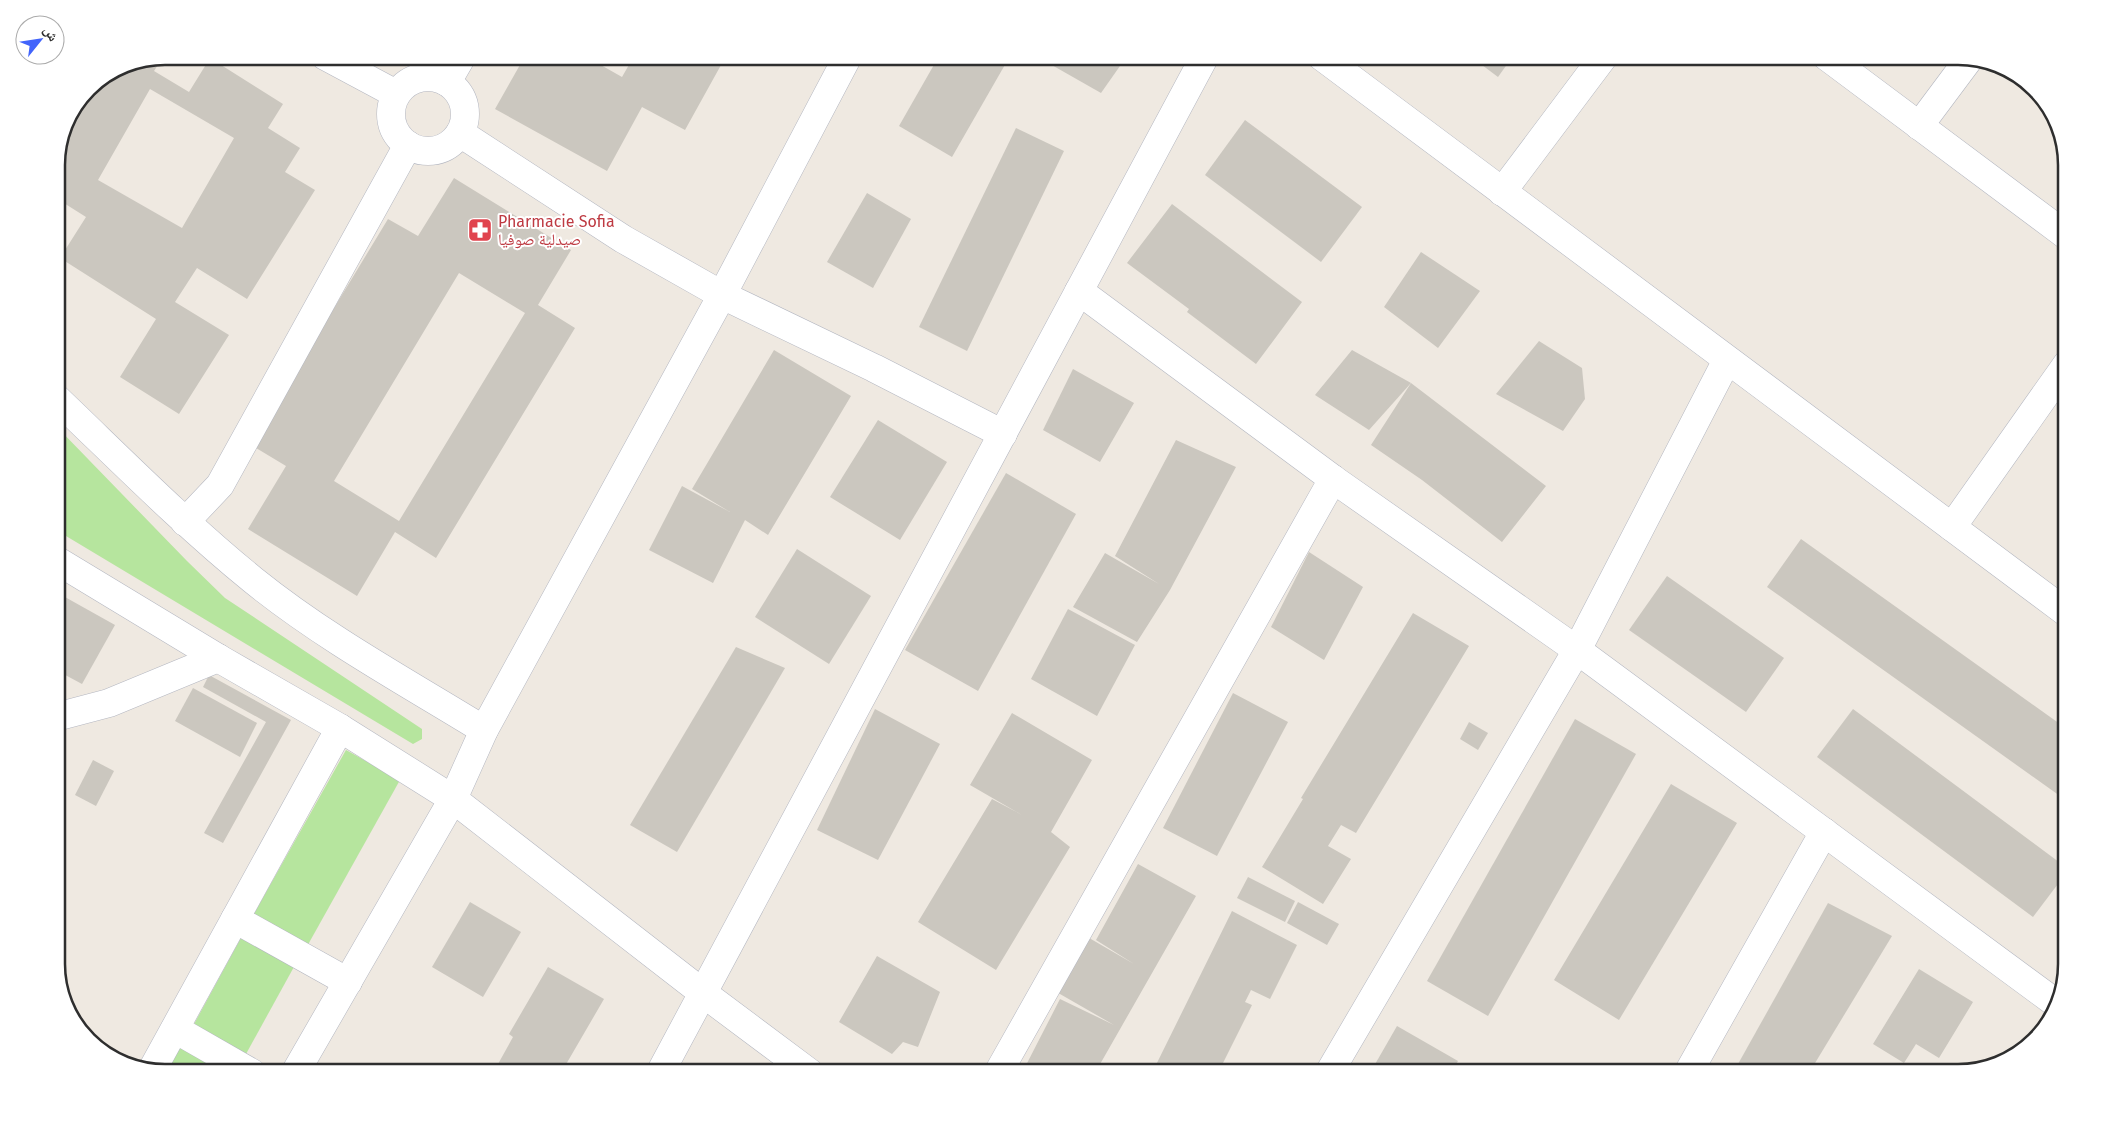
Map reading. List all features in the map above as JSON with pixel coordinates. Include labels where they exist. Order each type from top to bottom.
[{"type":"street","points":[[342,65],[396,94]]},
{"type":"street","points":[[447,82],[457,65]]},
{"type":"street","points":[[301,1064],[453,799],[484,730],[722,295],[843,65]]},
{"type":"street","points":[[665,1064],[1200,65]]},
{"type":"street","points":[[1333,65],[2058,606]]},
{"type":"street","points":[[1502,192],[1597,65]]},
{"type":"street","points":[[1838,65],[2058,230]]},
{"type":"street","points":[[1919,126],[1965,65]]},
{"type":"street","points":[[433,77],[447,82],[457,92],[464,105],[465,119],[460,133],[450,144],[437,150],[423,150],[408,145],[398,136],[392,122],[391,108],[396,94],[406,83],[419,78],[433,77]]},
{"type":"street","points":[[460,133],[623,239],[722,295],[874,368],[1003,434]]},
{"type":"street","points":[[185,522],[220,485],[408,145]]},
{"type":"street","points":[[1079,291],[1333,479],[1577,650],[2051,1000]]},
{"type":"street","points":[[1334,1064],[1577,650],[1727,360]]},
{"type":"street","points":[[1952,527],[2058,377]]},
{"type":"street","points":[[65,407],[185,522],[254,581],[325,633],[484,730]]},
{"type":"street","points":[[1003,1064],[1333,479]]},
{"type":"street","points":[[65,565],[218,658],[340,728],[453,799],[703,993],[798,1064]]},
{"type":"street","points":[[65,715],[109,703],[218,658]]},
{"type":"street","points":[[156,1063],[340,728]]},
{"type":"street","points":[[1693,1064],[1824,832]]},
{"type":"street","points":[[235,919],[348,982]]},
{"type":"street","points":[[175,1029],[236,1064]]},
{"type":"green space","points":[[65,435],[225,598],[422,729],[422,739],[413,744],[65,535]]},
{"type":"green space","points":[[346,750],[400,780],[305,950],[251,919]]},
{"type":"green space","points":[[242,936],[295,965],[246,1054],[193,1026]]},
{"type":"green space","points":[[179,1047],[210,1064],[170,1064]]},
{"type":"building","points":[[206,65],[221,65],[283,104],[268,128],[300,148],[285,172],[315,190],[247,299],[197,268],[175,302],[229,335],[179,414],[120,377],[156,319],[65,261],[65,250],[86,217],[65,204],[65,158],[68,139],[75,121],[94,94],[109,82],[133,70],[152,66],[157,66],[154,71],[189,92]],"holes":[[[150,89],[234,138],[182,228],[98,180]]]},
{"type":"building","points":[[520,65],[601,65],[622,77],[629,65],[721,65],[685,130],[642,107],[607,171],[495,109]]},
{"type":"building","points":[[934,65],[1005,65],[952,157],[899,126]]},
{"type":"building","points":[[1052,65],[1121,65],[1101,93]]},
{"type":"building","points":[[1482,65],[1507,65],[1498,77]]},
{"type":"building","points":[[1245,120],[1362,207],[1321,262],[1205,175]]},
{"type":"building","points":[[1016,128],[1064,151],[967,351],[919,327]]},
{"type":"building","points":[[454,178],[571,250],[538,305],[575,328],[436,558],[395,532],[357,596],[248,529],[286,466],[251,445],[388,219],[418,236]],"holes":[[[459,273],[525,313],[399,521],[334,481]]]},
{"type":"building","points":[[867,193],[911,219],[873,288],[827,262]]},
{"type":"building","points":[[1172,204],[1302,302],[1256,364],[1187,312],[1189,309],[1127,263]]},
{"type":"building","points":[[1421,252],[1480,291],[1438,348],[1384,307]]},
{"type":"building","points":[[1539,341],[1582,368],[1585,399],[1563,431],[1496,394]]},
{"type":"building","points":[[774,350],[851,396],[768,535],[745,520],[713,583],[649,550],[682,486],[730,512],[692,489]]},
{"type":"building","points":[[1352,350],[1411,383],[1369,430],[1315,395]]},
{"type":"building","points":[[1073,369],[1134,403],[1100,462],[1043,430]]},
{"type":"building","points":[[1411,383],[1546,486],[1502,542],[1422,480],[1371,445]]},
{"type":"building","points":[[878,420],[947,462],[900,540],[830,497]]},
{"type":"building","points":[[1176,440],[1236,467],[1170,590],[1137,642],[1073,607],[1105,553],[1159,584],[1115,556]]},
{"type":"building","points":[[1006,473],[1076,514],[978,691],[905,650]]},
{"type":"building","points":[[1801,539],[2058,723],[2058,795],[1767,587]]},
{"type":"building","points":[[797,549],[871,596],[829,664],[755,617]]},
{"type":"building","points":[[1309,552],[1363,587],[1324,660],[1271,627]]},
{"type":"building","points":[[1667,576],[1784,658],[1746,712],[1629,630]]},
{"type":"building","points":[[65,597],[115,625],[82,684],[65,675]]},
{"type":"building","points":[[1068,609],[1135,645],[1097,716],[1031,679]]},
{"type":"building","points":[[1413,613],[1469,646],[1356,833],[1341,825],[1328,846],[1351,859],[1323,904],[1262,867],[1303,799],[1301,798]]},
{"type":"building","points":[[736,647],[785,668],[677,852],[630,825]]},
{"type":"building","points":[[209,675],[291,720],[223,843],[204,833],[266,722],[203,687]]},
{"type":"building","points":[[193,688],[257,723],[240,757],[175,721]]},
{"type":"building","points":[[1233,693],[1288,722],[1217,856],[1163,828]]},
{"type":"building","points":[[875,709],[940,744],[878,860],[817,830]]},
{"type":"building","points":[[1853,709],[2058,861],[2058,884],[2033,917],[1817,757]]},
{"type":"building","points":[[1012,713],[1092,760],[1051,832],[1070,847],[996,970],[918,922],[992,799],[1022,815],[970,785]]},
{"type":"building","points":[[1575,719],[1636,754],[1488,1016],[1427,981]]},
{"type":"building","points":[[1469,722],[1488,733],[1478,750],[1460,739]]},
{"type":"building","points":[[93,760],[114,771],[96,806],[75,795]]},
{"type":"building","points":[[1671,784],[1737,823],[1619,1020],[1554,980]]},
{"type":"building","points":[[1138,864],[1196,896],[1100,1064],[1027,1064],[1060,999],[1114,1025],[1053,990],[1084,935],[1134,964],[1096,940]]},
{"type":"building","points":[[1248,877],[1295,901],[1285,922],[1237,898]]},
{"type":"building","points":[[470,902],[521,932],[483,997],[432,967]]},
{"type":"building","points":[[1298,902],[1339,924],[1327,945],[1287,923]]},
{"type":"building","points":[[1828,903],[1892,936],[1814,1064],[1738,1064]]},
{"type":"building","points":[[1232,911],[1297,945],[1270,999],[1251,990],[1245,1002],[1252,1005],[1222,1064],[1156,1064]]},
{"type":"building","points":[[877,956],[940,992],[918,1047],[903,1042],[892,1054],[839,1022]]},
{"type":"building","points":[[548,967],[604,999],[566,1064],[498,1064],[513,1037],[509,1034]]},
{"type":"building","points":[[1919,969],[1973,1002],[1939,1058],[1916,1044],[1904,1063],[1873,1044]]},
{"type":"building","points":[[1397,1026],[1458,1061],[1456,1064],[1375,1064]]},
{"type":"place","name":"Pharmacie Sofia صيدلية صوفيا","points":[[480,230]]}]
